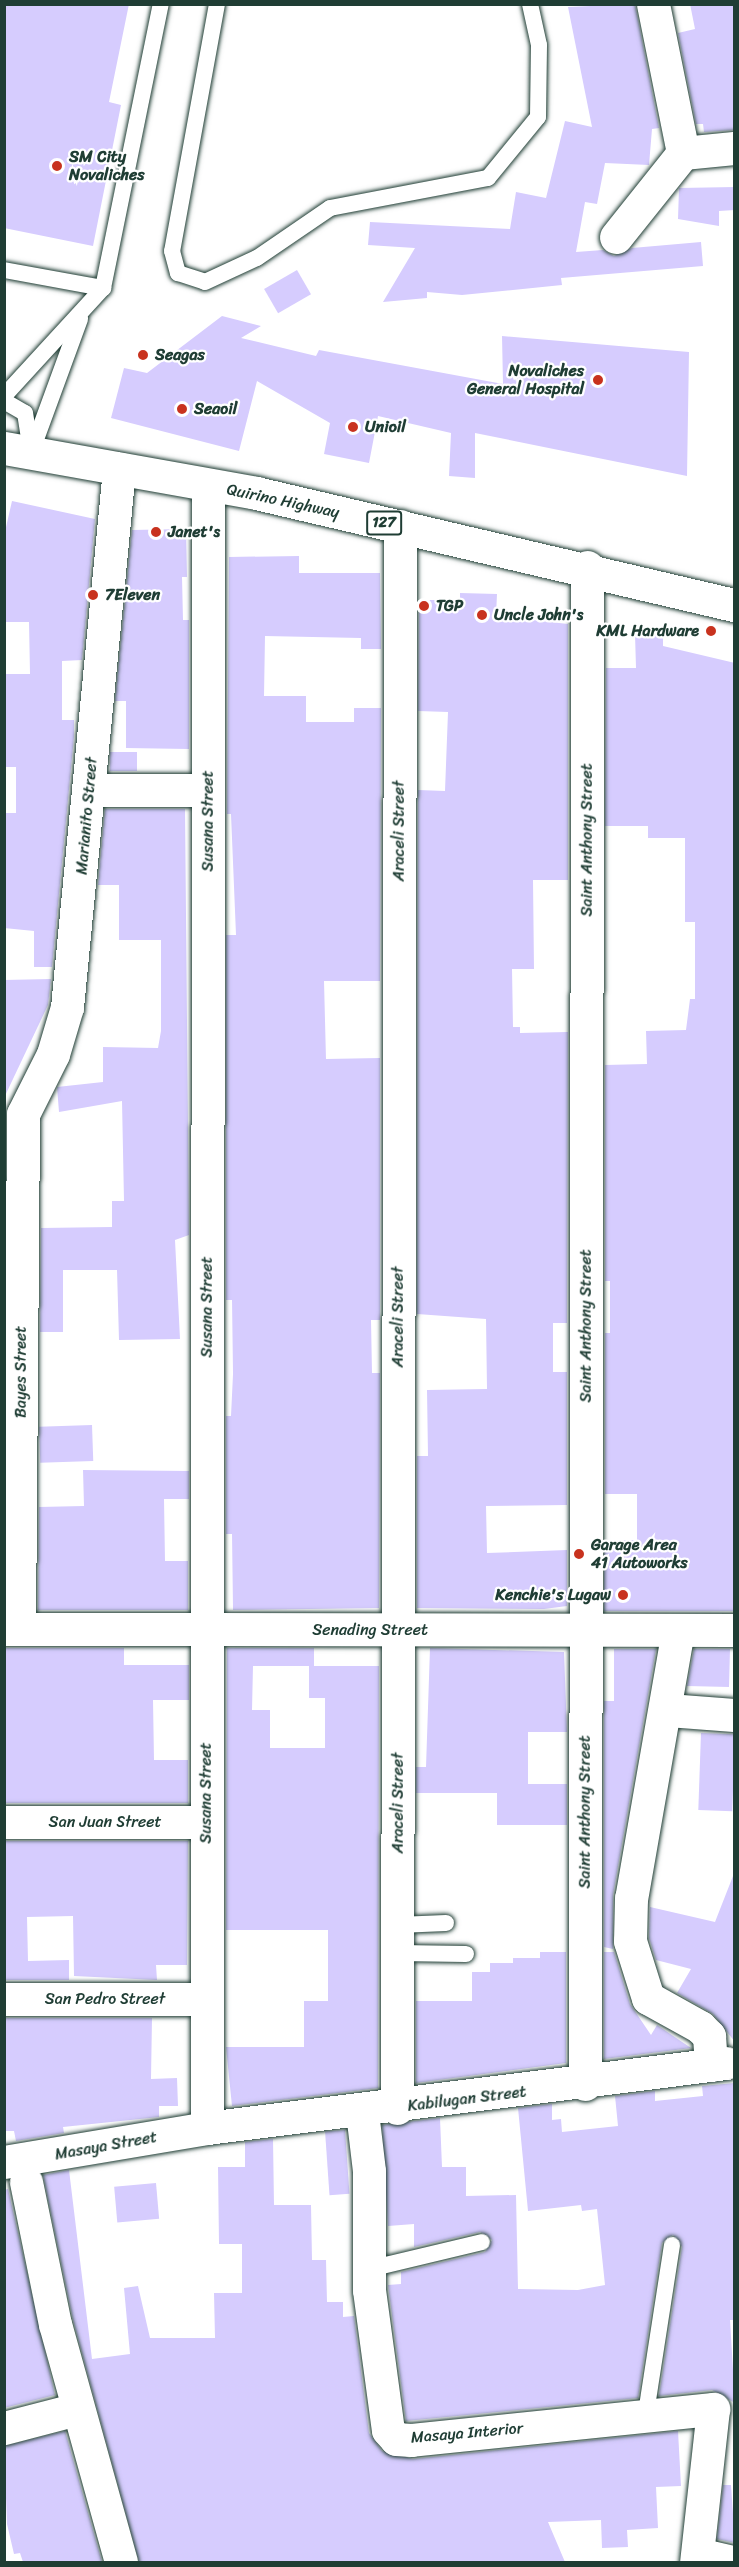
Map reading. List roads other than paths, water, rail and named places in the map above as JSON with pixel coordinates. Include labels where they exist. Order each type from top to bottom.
[{"type":"street","points":[[653,4],[683,153]]},
{"type":"street","points":[[616,237],[683,153],[735,148]]},
{"type":"street","name":"Quirino Highway","points":[[18,450],[119,468],[400,526],[587,567],[735,605]]},
{"type":"street","name":"Marianito Street","points":[[4,1151],[53,1054],[67,1007],[119,468]]},
{"type":"street","name":"Susana Street","points":[[207,2128],[208,486]]},
{"type":"street","name":"Araceli Street","points":[[398,2108],[400,526]]},
{"type":"street","name":"Saint Anthony Street","points":[[585,2084],[587,567]]},
{"type":"street","points":[[89,790],[208,790]]},
{"type":"street","name":"Bayes Street","points":[[12,1629],[22,1114]]},
{"type":"street","name":"Senading Street","points":[[12,1629],[735,1630]]},
{"type":"street","points":[[678,1630],[668,1710],[735,1715]]},
{"type":"street","name":"Kabilugan Street","points":[[207,2128],[398,2108],[719,2064],[709,2036],[700,2027],[648,1998],[630,1941],[632,1898],[668,1710]]},
{"type":"street","name":"San Juan Street","points":[[4,1821],[206,1822]]},
{"type":"street","name":"San Pedro Street","points":[[4,1999],[206,2000]]},
{"type":"street","name":"Masaya Interior","points":[[362,2112],[369,2180],[369,2269],[382,2410],[396,2439],[646,2413],[713,2409],[697,2558]]},
{"type":"street","name":"Masaya Street","points":[[19,2169],[207,2128]]},
{"type":"street","points":[[19,2169],[77,2409],[121,2562]]},
{"type":"street","points":[[4,2428],[77,2409]]},
{"type":"street","points":[[697,2558],[735,2562]]},
{"type":"lane","points":[[4,396],[103,288],[161,4]]},
{"type":"lane","points":[[217,4],[172,251],[178,273],[205,282],[256,258],[330,208],[488,178],[538,117],[539,45],[530,4]]},
{"type":"lane","points":[[4,270],[103,288]]},
{"type":"lane","points":[[18,450],[84,308]]},
{"type":"lane","points":[[4,401],[25,413],[18,450]]},
{"type":"lane","points":[[398,1939],[446,1923]]},
{"type":"lane","points":[[398,1939],[466,1954]]},
{"type":"lane","points":[[369,2269],[482,2242]]},
{"type":"lane","points":[[646,2413],[672,2245]]},
{"type":"place","name":"SM City Novaliches","points":[[57,166]]},
{"type":"place","name":"Seagas","points":[[143,355]]},
{"type":"place","name":"Novaliches General Hospital","points":[[598,380]]},
{"type":"place","name":"Seaoil","points":[[182,409]]},
{"type":"place","name":"Unioil","points":[[353,427]]},
{"type":"place","name":"Janet's","points":[[156,532]]},
{"type":"place","name":"7Eleven","points":[[93,595]]},
{"type":"place","name":"TGP","points":[[424,606]]},
{"type":"place","name":"Uncle John's","points":[[482,615]]},
{"type":"place","name":"KML Hardware","points":[[711,631]]},
{"type":"place","name":"Garage Area 41 Autoworks","points":[[579,1554]]},
{"type":"place","name":"Kenchie's Lugaw","points":[[623,1595]]}]
